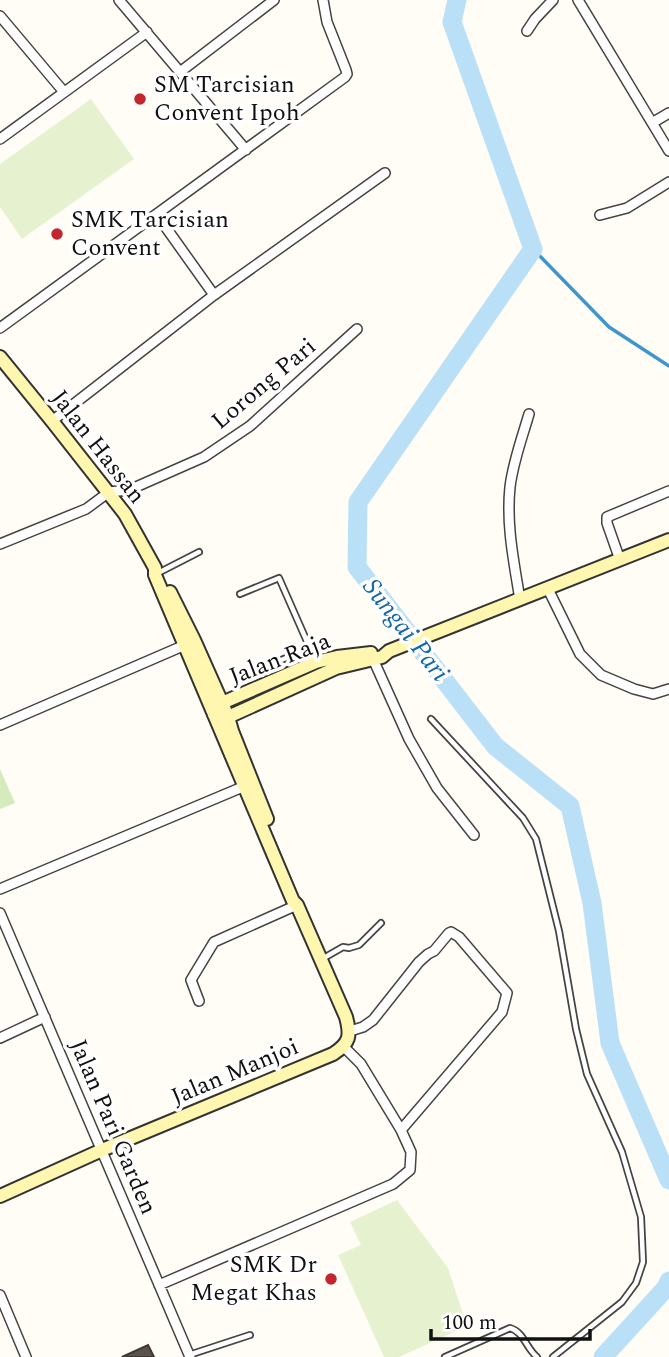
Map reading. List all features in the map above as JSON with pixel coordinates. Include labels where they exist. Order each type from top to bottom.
[{"type":"street","points":[[119,0],[246,150]]},
{"type":"street","points":[[180,72],[274,0]]},
{"type":"street","points":[[0,328],[345,77],[346,70],[327,22],[323,0]]},
{"type":"street","points":[[527,31],[553,0]]},
{"type":"street","points":[[578,0],[669,151]]},
{"type":"street","points":[[0,16],[64,92]]},
{"type":"street","points":[[0,139],[147,32]]},
{"type":"street","points":[[652,123],[669,113]]},
{"type":"street","points":[[52,421],[214,295],[385,173]]},
{"type":"street","points":[[600,215],[627,208],[669,182]]},
{"type":"street","points":[[157,215],[214,295]]},
{"type":"street","name":"Lorong Pari","points":[[0,544],[86,509],[109,492],[129,490],[204,457],[250,426],[357,329]]},
{"type":"street","name":"Jalan Hassan","points":[[0,357],[109,492],[132,525],[158,570],[155,575],[222,703]]},
{"type":"street","points":[[520,600],[511,545],[510,488],[517,452],[529,414]]},
{"type":"street","points":[[620,560],[607,517],[669,491]]},
{"type":"street","name":"Jalan Raja","points":[[388,651],[382,657],[336,668],[228,717],[214,715],[222,703],[316,663],[337,657],[388,651],[669,540]]},
{"type":"street","points":[[548,589],[580,654],[601,675],[653,694],[669,689]]},
{"type":"street","points":[[0,724],[189,643]]},
{"type":"street","name":"Jalan Hassan","points":[[189,643],[214,715]]},
{"type":"street","points":[[373,659],[409,739],[437,788],[474,835]]},
{"type":"street","points":[[222,703],[293,887],[297,905]]},
{"type":"street","points":[[159,1284],[393,1184],[410,1170],[411,1152],[401,1130],[361,1064],[344,1047],[350,1031],[346,1017],[293,901],[214,715]]},
{"type":"street","points":[[0,889],[245,786]]},
{"type":"street","points":[[199,1001],[191,980],[214,942],[297,905]]},
{"type":"street","name":"Jalan Pari Garden","points":[[1,915],[189,1356]]},
{"type":"street","points":[[350,1031],[373,1020],[419,962],[435,951],[451,932],[459,937],[507,993],[502,1012],[401,1130]]},
{"type":"street","points":[[0,1038],[45,1017]]},
{"type":"street","name":"Jalan Manjoi","points":[[0,1196],[344,1047]]},
{"type":"street","points":[[0,1295],[26,1357]]},
{"type":"lane","points":[[158,570],[199,552]]},
{"type":"lane","points":[[240,594],[279,578],[316,663]]},
{"type":"lane","points":[[262,668],[310,648]]},
{"type":"lane","points":[[431,719],[523,818],[536,839],[559,931],[587,1074],[622,1152],[641,1217],[643,1262],[636,1283],[622,1301],[553,1357]]},
{"type":"lane","points":[[321,960],[343,947],[359,945],[380,923]]},
{"type":"lane","points":[[445,1357],[510,1328],[517,1331],[537,1357]]},
{"type":"lane","points":[[189,1356],[250,1335]]},
{"type":"green space","points":[[91,99],[134,159],[22,239],[0,207],[0,164]]},
{"type":"green space","points":[[0,769],[15,803],[0,809]]},
{"type":"green space","points":[[397,1200],[448,1268],[467,1326],[399,1357],[384,1357],[338,1255],[361,1245],[350,1222]]},
{"type":"building","points":[[148,1345],[154,1357],[122,1357]]},
{"type":"waterway","name":"Sungai Pari","points":[[457,0],[452,22],[533,249],[358,502],[357,567],[495,746],[570,806],[592,903],[610,1043],[669,1180]]},
{"type":"waterway","points":[[533,249],[609,327],[669,366]]},
{"type":"waterway","name":"Sungai Pari","points":[[603,1357],[666,1288],[669,1281]]},
{"type":"place","name":"SM Tarcisian Convent Ipoh","points":[[140,99]]},
{"type":"place","name":"SMK Tarcisian Convent","points":[[57,234]]},
{"type":"place","name":"SMK Dr Megat Khas","points":[[331,1279]]}]
